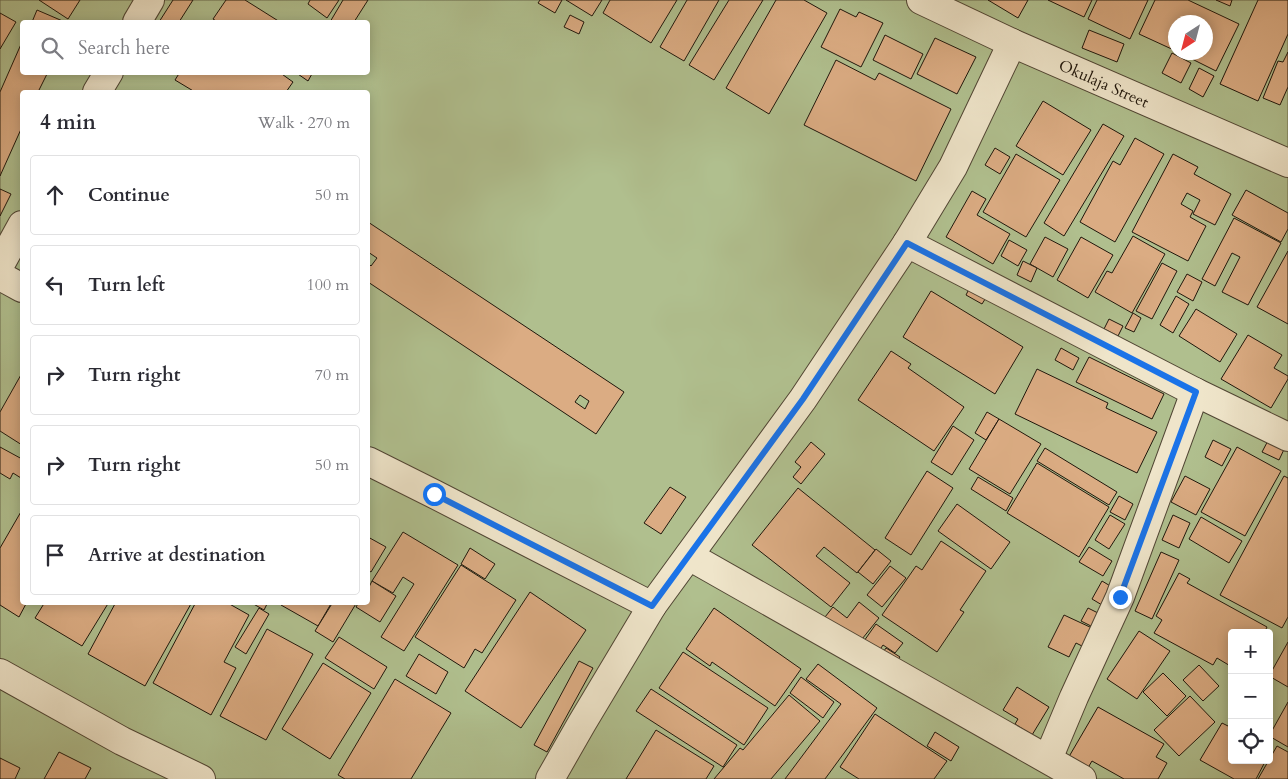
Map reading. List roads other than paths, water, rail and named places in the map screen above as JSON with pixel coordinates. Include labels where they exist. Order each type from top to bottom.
[{"type":"street","points":[[138,20],[150,0]]},
{"type":"street","name":"Okulaja Street","points":[[921,0],[1012,43],[1288,163]]},
{"type":"street","points":[[550,779],[652,606],[803,399],[907,243],[953,167],[1012,43]]},
{"type":"street","points":[[99,90],[107,75]]},
{"type":"street","points":[[0,265],[20,230]]},
{"type":"street","points":[[907,243],[1288,438]]},
{"type":"street","points":[[0,276],[20,287]]},
{"type":"street","points":[[1048,759],[1120,597],[1196,392]]},
{"type":"street","points":[[370,463],[652,606]]},
{"type":"street","points":[[689,556],[1082,779]]},
{"type":"street","points":[[0,673],[122,741],[201,779]]}]
